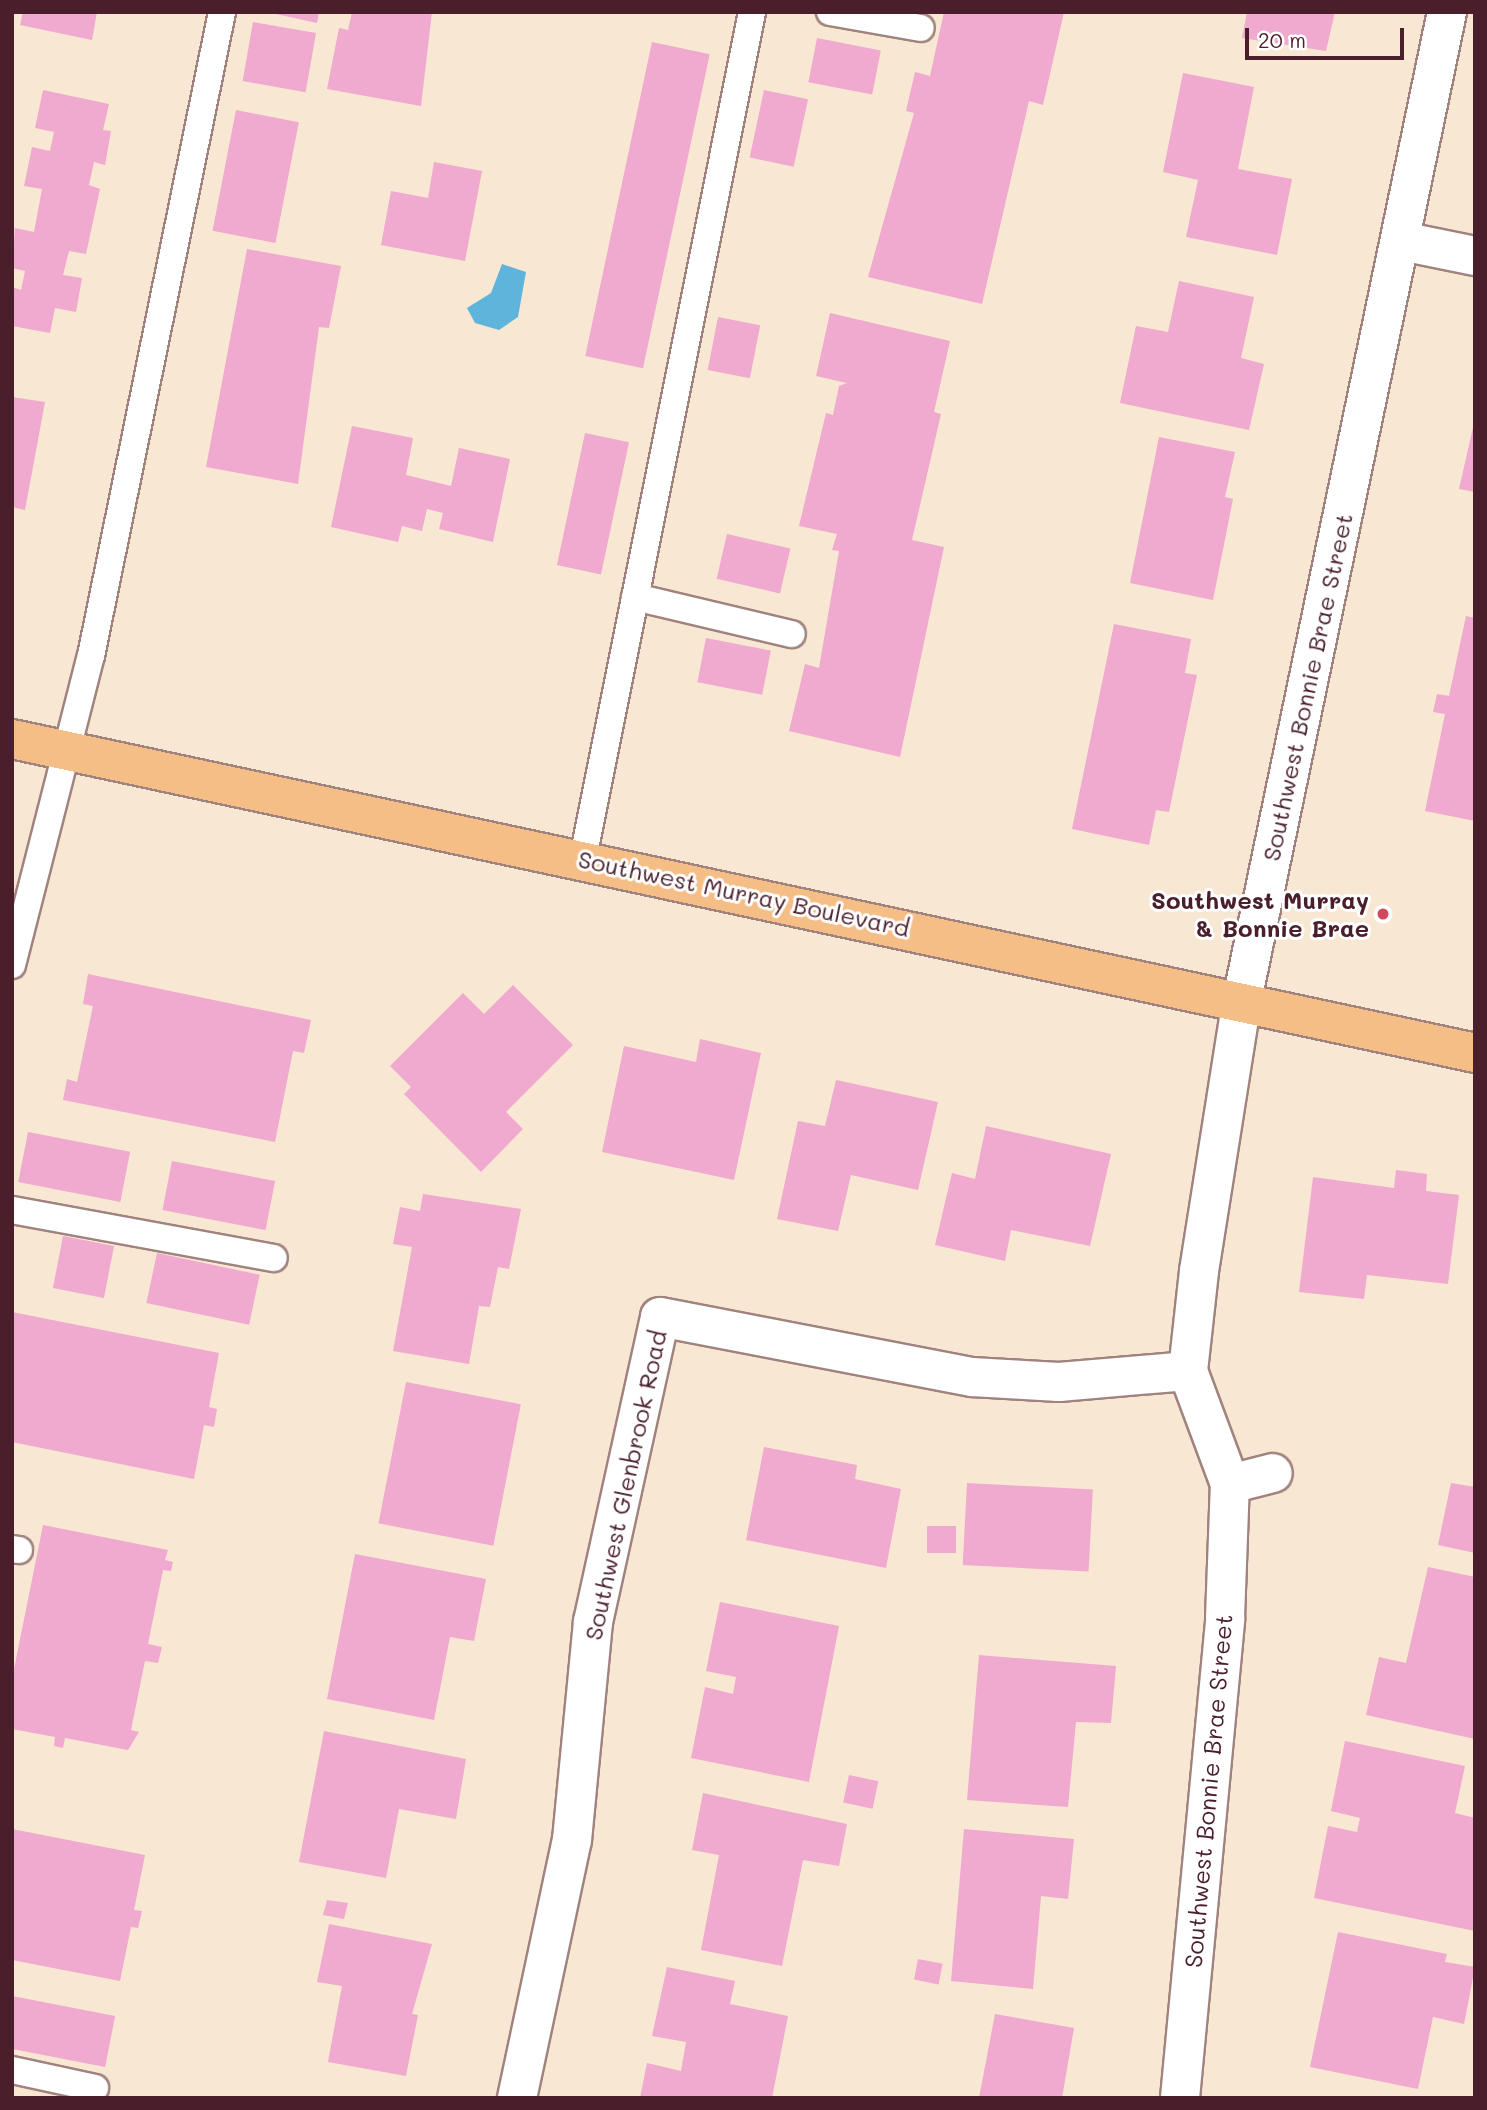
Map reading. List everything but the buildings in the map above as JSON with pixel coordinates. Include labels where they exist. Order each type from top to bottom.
[{"type":"main road","name":"Southwest Murray Boulevard","points":[[12,739],[583,858],[1475,1053]]},
{"type":"street","name":"Southwest Bonnie Brae Street","points":[[1180,2098],[1225,1618],[1230,1484],[1188,1371],[1242,1000],[1447,12]]},
{"type":"street","points":[[1401,241],[1475,256]]},
{"type":"street","name":"Southwest Glenbrook Road","points":[[517,2098],[572,1840],[593,1622],[660,1317],[972,1377],[1059,1382],[1188,1371]]},
{"type":"street","points":[[1230,1484],[1273,1473]]},
{"type":"lane","points":[[12,965],[91,656],[222,12]]},
{"type":"lane","points":[[583,858],[752,12]]},
{"type":"lane","points":[[830,12],[921,28]]},
{"type":"lane","points":[[635,597],[792,634]]},
{"type":"lane","points":[[12,1210],[274,1258]]},
{"type":"lane","points":[[12,2070],[95,2088]]},
{"type":"water","points":[[502,264],[526,272],[518,317],[499,330],[475,323],[467,308],[491,293]]},
{"type":"place","name":"Southwest Murray & Bonnie Brae","points":[[1383,914]]}]
